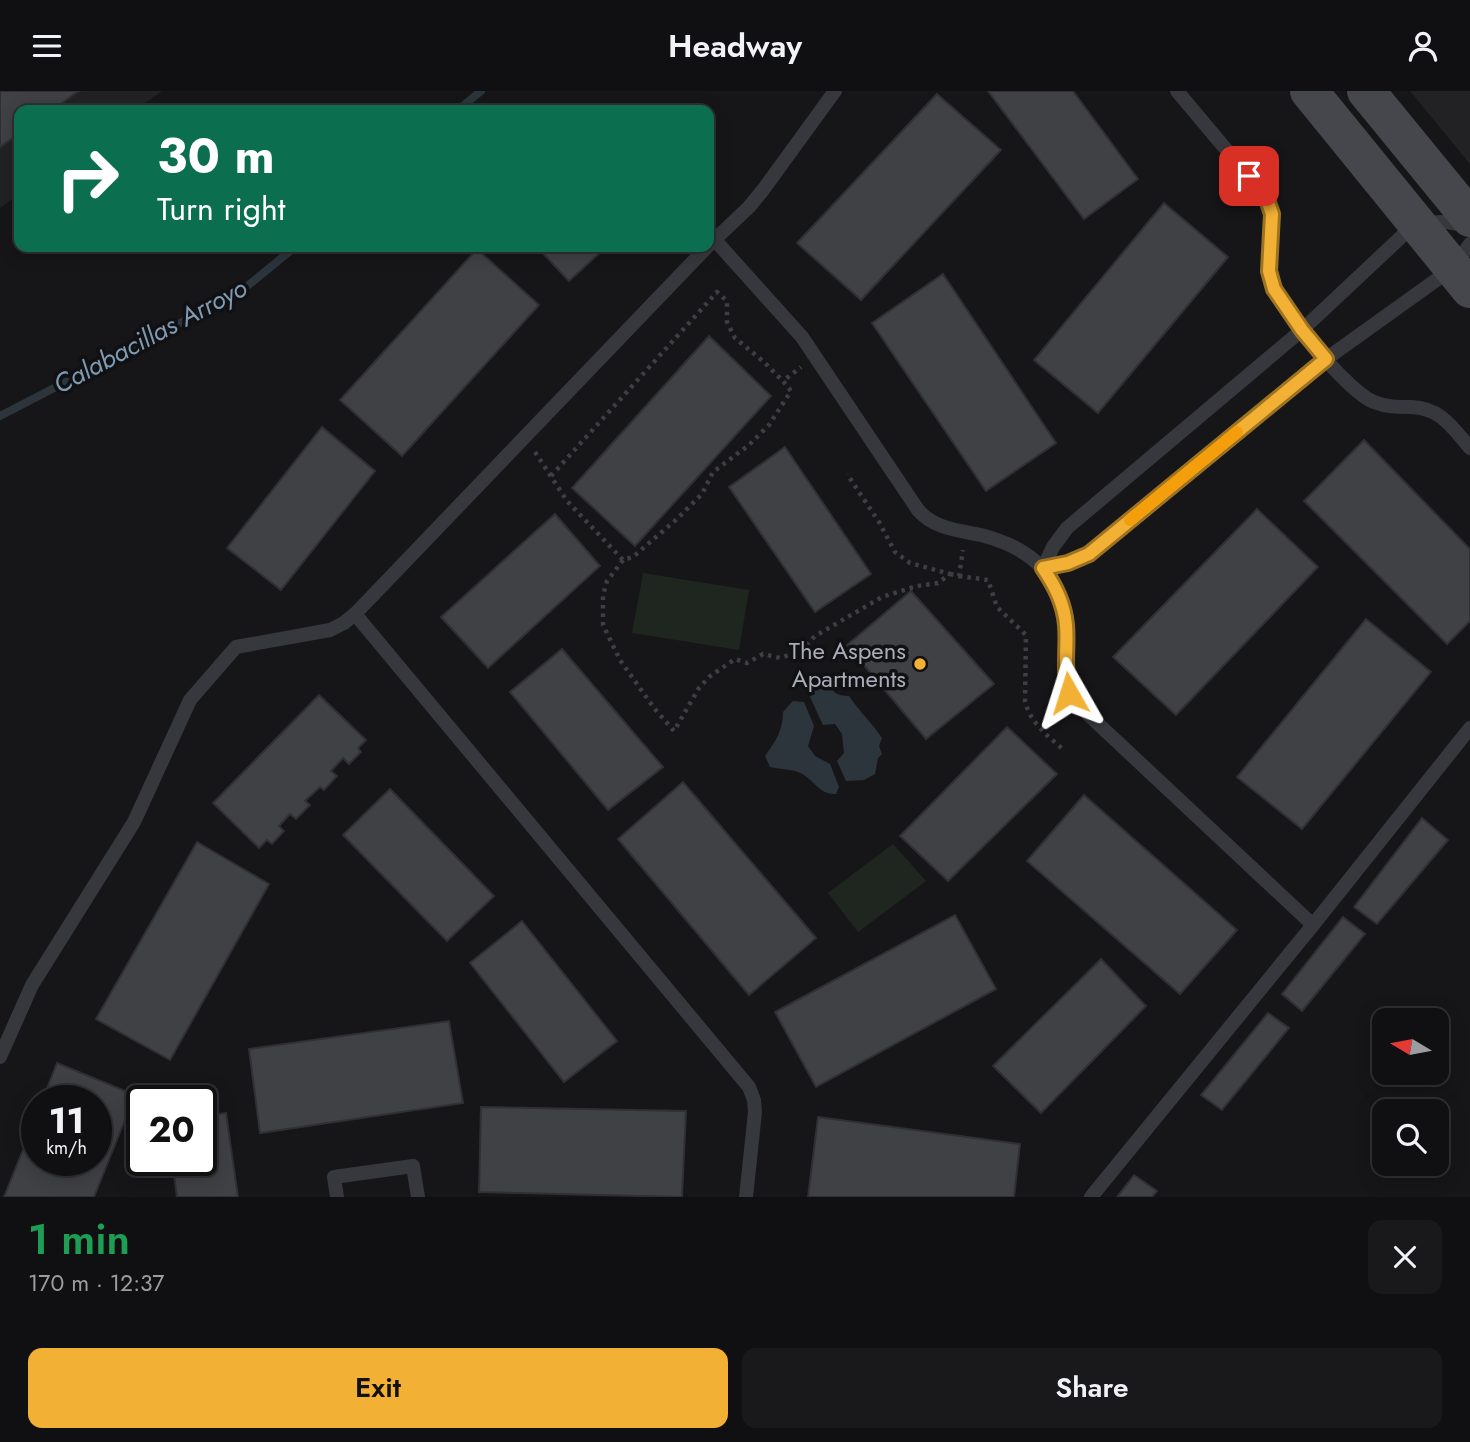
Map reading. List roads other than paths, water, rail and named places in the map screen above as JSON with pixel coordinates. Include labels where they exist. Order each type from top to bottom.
[{"type":"main road","points":[[1309,91],[1416,223],[1464,267]]},
{"type":"main road","points":[[1366,91],[1470,218]]},
{"type":"lane","points":[[714,240],[763,190],[835,91]]},
{"type":"lane","points":[[1177,91],[1266,197],[1272,214],[1269,271],[1274,289],[1302,330],[1349,385],[1370,401],[1383,406],[1426,409],[1439,414],[1470,448]]},
{"type":"lane","points":[[1043,568],[1067,528],[1302,330],[1416,223],[1446,222],[1470,226]]},
{"type":"lane","points":[[714,248],[802,337],[925,519],[936,525],[1001,541],[1030,556],[1043,568],[1054,584],[1062,605],[1066,626],[1065,679],[1069,693],[1077,705],[1313,925]]},
{"type":"lane","points":[[0,1058],[32,985],[134,822],[190,700],[236,647],[330,630],[355,614],[702,252]]},
{"type":"lane","points":[[1043,568],[1068,563],[1089,554],[1326,359],[1464,267]]},
{"type":"lane","points":[[355,614],[749,1087],[755,1112],[746,1197]]},
{"type":"lane","points":[[1091,1197],[1470,727]]},
{"type":"lane","points":[[337,1197],[334,1177],[413,1166],[418,1197]]},
{"type":"waterway","name":"Calabacillas Arroyo","points":[[464,105],[481,91]]},
{"type":"waterway","name":"Calabacillas Arroyo","points":[[0,416],[240,292],[289,252]]},
{"type":"place","name":"The Aspens Apartments","points":[[920,664]]}]
